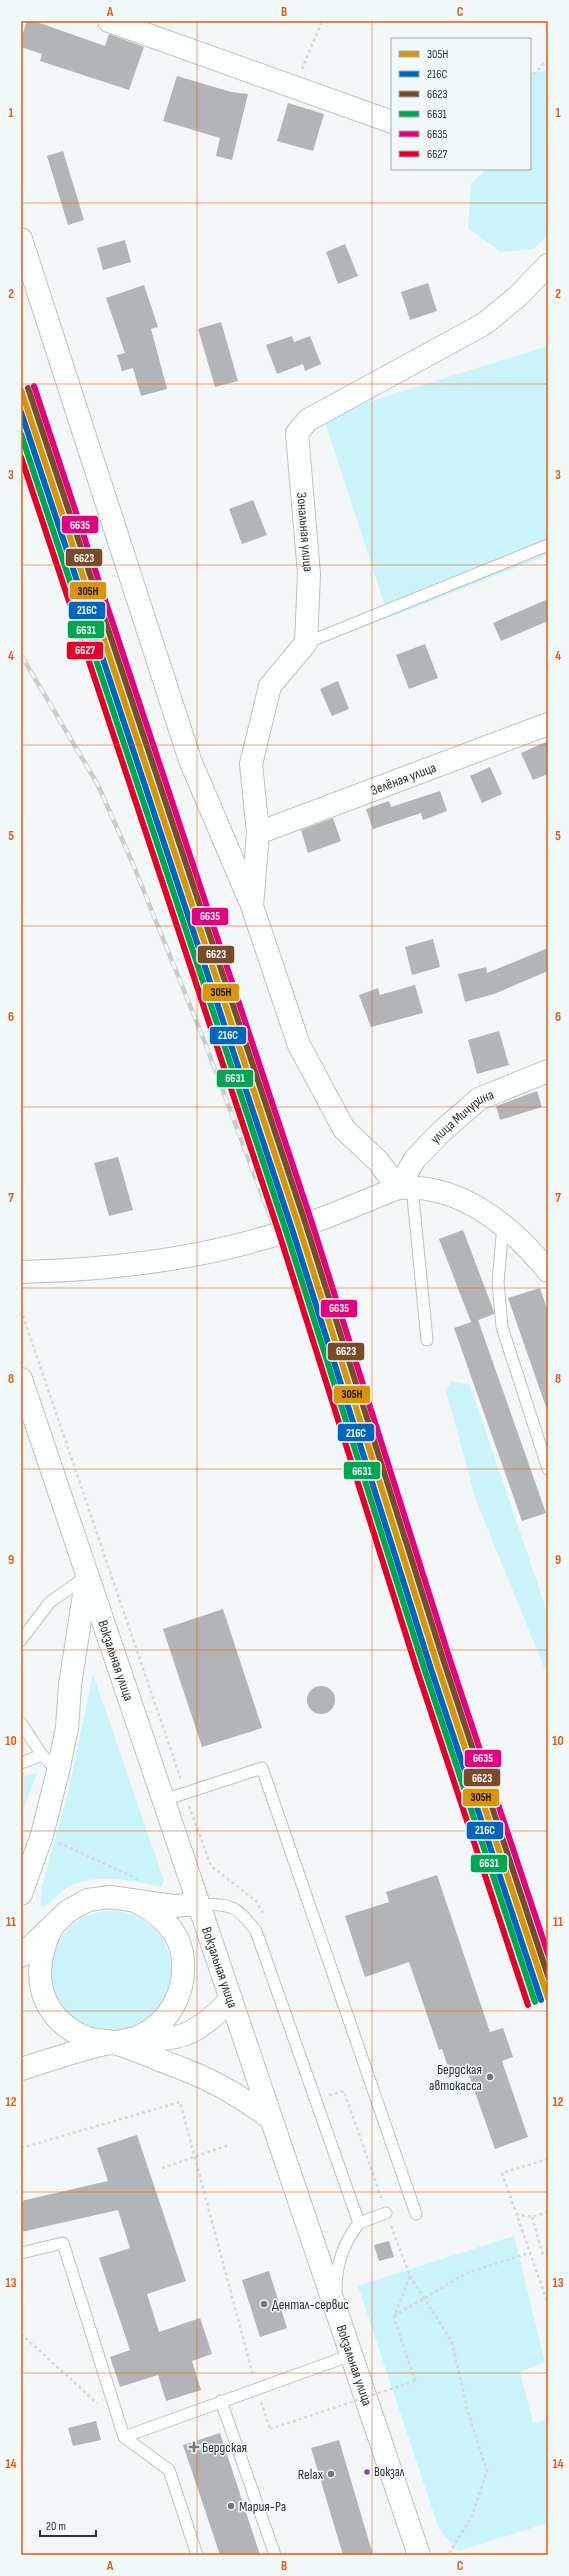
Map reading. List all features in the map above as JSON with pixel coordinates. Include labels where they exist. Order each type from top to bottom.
[{"type":"main road","points":[[109,21],[391,122]]},
{"type":"main road","points":[[21,239],[190,760],[252,906],[299,1045],[344,1129],[405,1188]]},
{"type":"main road","name":"Зональная улица","points":[[306,643],[309,574],[297,433],[308,420],[484,324],[518,297],[548,265]]},
{"type":"main road","points":[[252,906],[258,833],[251,764],[270,686],[306,643]]},
{"type":"main road","name":"Зелёная улица","points":[[258,833],[548,724]]},
{"type":"main road","name":"улица Мичурина","points":[[405,1188],[415,1159],[441,1132],[479,1099],[548,1071]]},
{"type":"main road","points":[[21,1272],[82,1270],[162,1260],[217,1250],[294,1229],[405,1188],[438,1190],[467,1201],[503,1226],[531,1249],[548,1271]]},
{"type":"main road","name":"Вокзальная улица","points":[[21,1380],[419,2555]]},
{"type":"main road","points":[[21,1894],[42,1835],[58,1772],[67,1728],[70,1685],[87,1575]]},
{"type":"main road","points":[[21,2069],[111,2042],[138,2036],[156,2027],[170,2013],[179,1995],[184,1976],[183,1956],[177,1938],[136,1890]]},
{"type":"main road","points":[[21,1956],[68,1911],[88,1900],[110,1897],[136,1890],[173,1906],[201,1912]]},
{"type":"main road","points":[[52,1927],[42,1947],[39,1969],[42,1992],[52,2012],[68,2028],[88,2038],[111,2042],[209,2080],[238,2094],[270,2118]]},
{"type":"main road","points":[[138,2036],[161,2040],[185,2035],[210,2021],[231,1999]]},
{"type":"lane","points":[[306,643],[548,545]]},
{"type":"lane","points":[[405,1188],[427,1340]]},
{"type":"lane","points":[[503,1226],[498,1282],[502,1327],[548,1469]]},
{"type":"lane","points":[[21,1640],[50,1602],[87,1575]]},
{"type":"lane","points":[[21,1723],[42,1755],[58,1772]]},
{"type":"lane","points":[[21,1763],[42,1755]]},
{"type":"lane","points":[[164,1800],[262,1768],[416,2214]]},
{"type":"lane","points":[[201,1912],[230,1905],[245,1916],[256,1931],[359,2223]]},
{"type":"lane","points":[[335,2307],[336,2273],[347,2238],[359,2223],[386,2213]]},
{"type":"lane","points":[[21,2253],[63,2243],[124,2437],[169,2470],[197,2555]]},
{"type":"lane","points":[[124,2437],[256,2388],[351,2355]]},
{"type":"lane","points":[[221,2401],[275,2555]]},
{"type":"path","points":[[294,86],[322,21]]},
{"type":"path","points":[[531,78],[548,59]]},
{"type":"path","points":[[21,1310],[211,1866],[256,1901],[267,1920]]},
{"type":"path","points":[[42,1835],[136,1890]]},
{"type":"path","points":[[189,1875],[211,1866]]},
{"type":"path","points":[[326,2096],[344,2091],[386,2213],[410,2276],[423,2299],[452,2342],[468,2412],[487,2471],[472,2516],[448,2555]]},
{"type":"path","points":[[21,2148],[180,2102],[256,2388],[270,2430],[415,2382],[394,2317],[410,2276]]},
{"type":"path","points":[[162,2168],[229,2145]]},
{"type":"path","points":[[548,2159],[502,2173],[548,2304]]},
{"type":"path","points":[[516,2214],[532,2217],[548,2212]]},
{"type":"path","points":[[532,2217],[543,2255],[548,2254]]},
{"type":"path","points":[[394,2317],[467,2273],[529,2253]]},
{"type":"path","points":[[21,2334],[120,2424]]},
{"type":"shaded area","points":[[548,71],[548,234],[534,249],[501,252],[468,228],[471,184],[486,170],[531,170],[531,72]]},
{"type":"shaded area","points":[[548,346],[548,555],[389,618],[323,416]]},
{"type":"shaded area","points":[[452,1381],[470,1385],[548,1614],[548,1677],[476,1500],[446,1391]]},
{"type":"shaded area","points":[[93,1674],[164,1881],[161,1887],[115,1879],[79,1882],[63,1891],[45,1906],[40,1906],[42,1886],[70,1785]]},
{"type":"shaded area","points":[[37,1773],[21,1816],[21,1777]]},
{"type":"shaded area","points":[[111,1911],[134,1915],[154,1928],[167,1948],[171,1971],[167,1994],[154,2014],[134,2027],[111,2031],[88,2027],[68,2014],[55,1994],[51,1971],[55,1948],[68,1928],[88,1915]]},
{"type":"shaded area","points":[[514,2236],[545,2362],[520,2372],[533,2423],[548,2420],[548,2523],[458,2551],[439,2529],[358,2286]]},
{"type":"building","points":[[27,21],[34,21],[105,46],[109,34],[144,47],[129,90],[40,61],[42,54],[21,47],[21,38]]},
{"type":"building","points":[[177,76],[231,92],[248,94],[232,160],[216,156],[220,138],[163,121]]},
{"type":"building","points":[[288,103],[324,114],[313,151],[277,141]]},
{"type":"building","points":[[63,151],[84,220],[68,225],[47,156]]},
{"type":"building","points":[[125,240],[131,262],[103,270],[97,248]]},
{"type":"building","points":[[345,244],[358,276],[338,284],[326,252]]},
{"type":"building","points":[[428,283],[437,311],[410,320],[401,292]]},
{"type":"building","points":[[144,285],[158,327],[151,329],[167,389],[141,396],[133,368],[122,371],[117,355],[125,353],[106,298]]},
{"type":"building","points":[[221,322],[238,381],[215,387],[198,329]]},
{"type":"building","points":[[292,336],[294,342],[310,336],[321,364],[305,371],[303,364],[277,374],[266,345]]},
{"type":"building","points":[[253,500],[267,535],[242,544],[229,509]]},
{"type":"building","points":[[548,599],[548,621],[501,641],[493,623]]},
{"type":"building","points":[[425,644],[438,678],[409,689],[396,655]]},
{"type":"building","points":[[338,681],[349,709],[332,716],[320,689]]},
{"type":"building","points":[[548,741],[548,774],[533,780],[521,753]]},
{"type":"building","points":[[490,767],[502,794],[482,803],[470,776]]},
{"type":"building","points":[[440,791],[447,811],[423,820],[421,813],[373,829],[366,809],[389,801],[391,807]]},
{"type":"building","points":[[333,818],[341,841],[308,853],[301,830]]},
{"type":"building","points":[[433,939],[440,967],[412,975],[405,947]]},
{"type":"building","points":[[548,948],[548,971],[494,994],[465,1002],[458,974],[486,967],[487,973]]},
{"type":"building","points":[[415,985],[423,1013],[371,1027],[359,995],[378,988],[380,995]]},
{"type":"building","points":[[499,1031],[509,1065],[477,1074],[468,1040]]},
{"type":"building","points":[[537,1091],[542,1107],[500,1120],[496,1106]]},
{"type":"building","points":[[118,1157],[133,1210],[109,1216],[94,1163]]},
{"type":"building","points":[[463,1230],[494,1314],[478,1320],[546,1513],[522,1521],[454,1328],[471,1322],[439,1239]]},
{"type":"building","points":[[540,1288],[548,1312],[548,1407],[546,1407],[508,1298]]},
{"type":"building","points":[[223,1609],[262,1728],[202,1747],[163,1629]]},
{"type":"building","points":[[321,1686],[331,1690],[335,1700],[331,1710],[321,1714],[311,1710],[307,1700],[311,1690]]},
{"type":"building","points":[[437,1875],[490,2032],[503,2028],[513,2057],[502,2061],[528,2137],[495,2149],[468,2072],[447,2064],[442,2049],[439,2050],[409,1962],[365,1977],[345,1916],[389,1902],[386,1892]]},
{"type":"building","points":[[137,2135],[186,2281],[147,2294],[159,2332],[200,2318],[212,2354],[192,2361],[201,2390],[166,2401],[158,2375],[120,2387],[110,2357],[130,2350],[99,2258],[130,2248],[118,2210],[21,2232],[21,2201],[108,2181],[97,2148]]},
{"type":"building","points":[[389,2241],[394,2257],[379,2261],[374,2245]]},
{"type":"building","name":"Дентал-сервис","points":[[269,2271],[287,2328],[260,2337],[242,2280]]},
{"type":"building","points":[[96,2421],[101,2440],[73,2446],[68,2428]]},
{"type":"building","points":[[220,2433],[260,2555],[220,2555],[183,2445]]},
{"type":"building","points":[[339,2440],[373,2555],[343,2555],[311,2448]]},
{"type":"railway","points":[[21,655],[98,785],[133,864],[205,1043],[277,1235],[295,1290]]},
{"type":"transit line","name":"6635","points":[[34,386],[312,1223],[450,1660],[548,1954]]},
{"type":"transit line","name":"6623","points":[[28,388],[306,1225],[444,1662],[548,1976]]},
{"type":"transit line","name":"305Н","points":[[21,390],[299,1227],[437,1664],[548,1998]]},
{"type":"transit line","name":"216С","points":[[21,412],[292,1229],[430,1666],[541,2000]]},
{"type":"transit line","name":"6631","points":[[21,434],[286,1231],[424,1668],[535,2002]]},
{"type":"transit line","name":"6627","points":[[21,457],[279,1233],[417,1670],[528,2005]]},
{"type":"place","name":"Бердская автокасса","points":[[490,2077]]},
{"type":"place","name":"Дентал-сервис","points":[[264,2304]]},
{"type":"place","name":"Бердская","points":[[194,2447]]},
{"type":"place","name":"Вокзал","points":[[367,2472]]},
{"type":"place","name":"Relax","points":[[331,2474]]},
{"type":"place","name":"Мария-Ра","points":[[231,2506]]}]
